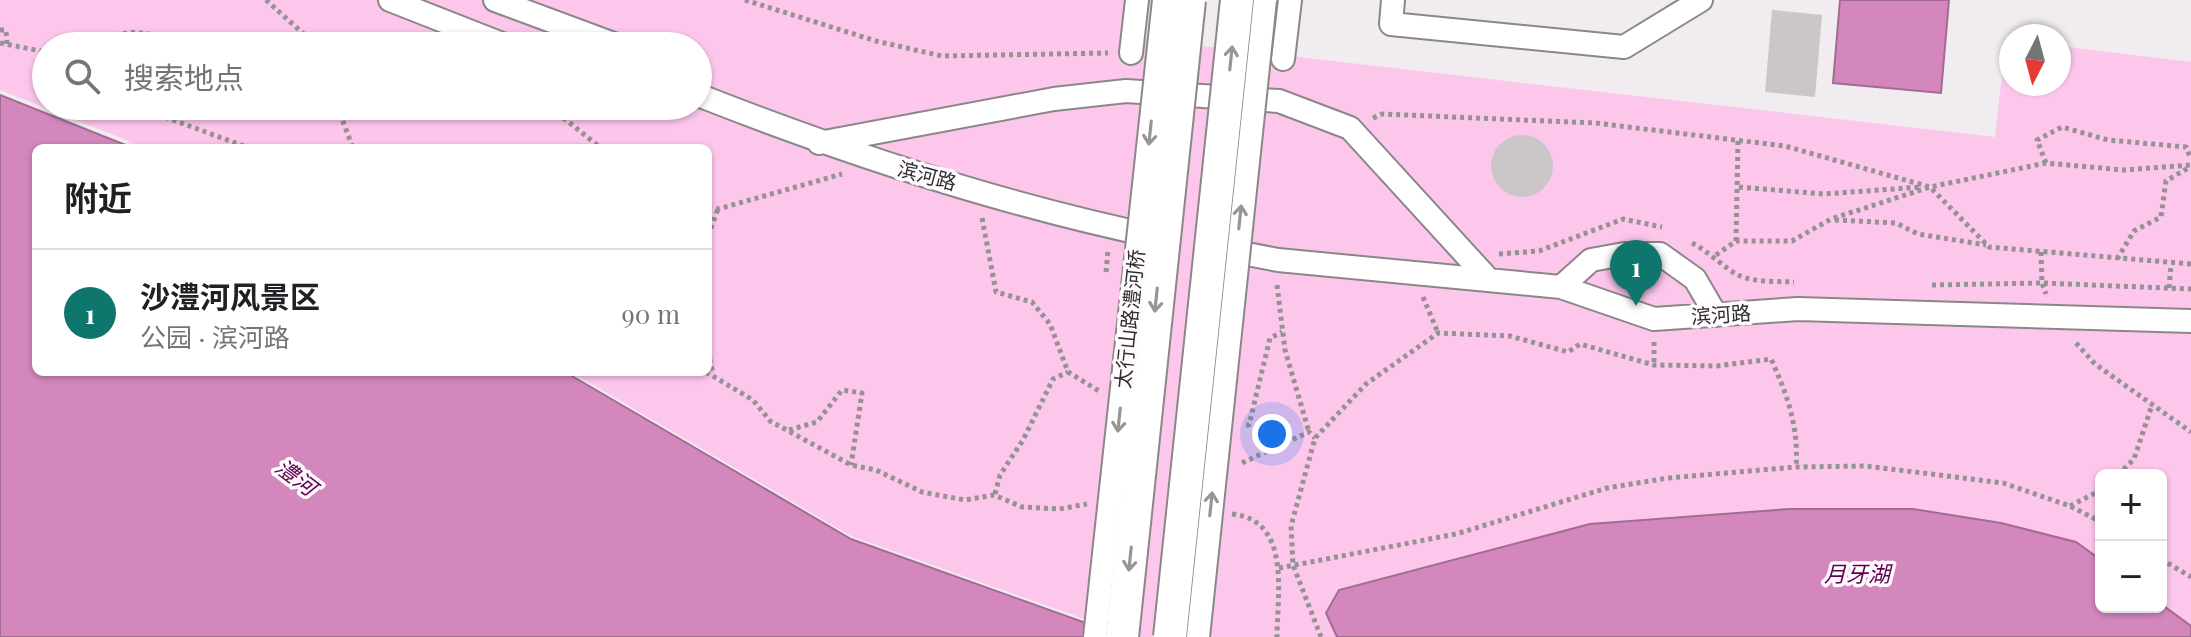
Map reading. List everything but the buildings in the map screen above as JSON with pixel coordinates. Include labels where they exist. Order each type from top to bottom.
[{"type":"main road","name":"太行山路澧河桥","points":[[1122,637],[1151,236],[1189,0]]},
{"type":"main road","points":[[1170,637],[1224,250],[1237,0]]},
{"type":"street","points":[[390,0],[471,32]]},
{"type":"street","points":[[495,0],[581,32]]},
{"type":"street","points":[[1131,53],[1137,0]]},
{"type":"street","name":"太行山路澧河桥","points":[[1095,637],[1151,236],[1164,0]]},
{"type":"street","points":[[1198,637],[1224,250],[1265,0]]},
{"type":"street","points":[[1283,59],[1290,0]]},
{"type":"street","points":[[1393,0],[1391,24],[1624,47],[1701,0]]},
{"type":"street","points":[[819,143],[1054,99],[1126,91],[1279,101],[1350,128],[1482,273]]},
{"type":"street","name":"滨河路","points":[[712,101],[876,163],[977,189],[1076,221],[1151,236]]},
{"type":"street","name":"滨河路","points":[[1224,250],[1278,260],[1425,273],[1482,273],[1561,287],[1654,319],[1798,309],[2191,321]]},
{"type":"street","points":[[1561,287],[1591,260],[1624,254],[1660,254],[1689,275],[1716,315]]},
{"type":"path","points":[[266,0],[301,32]]},
{"type":"path","points":[[745,0],[876,41],[942,56],[1131,53]]},
{"type":"path","points":[[0,30],[6,30],[7,45]]},
{"type":"path","points":[[120,32],[147,32]]},
{"type":"path","points":[[0,43],[32,49]]},
{"type":"path","points":[[1350,128],[1382,114],[1595,123],[1785,146],[1930,187],[1987,245]]},
{"type":"path","points":[[173,120],[238,144]]},
{"type":"path","points":[[342,120],[351,144]]},
{"type":"path","points":[[566,120],[596,144]]},
{"type":"path","points":[[2046,163],[2037,140],[2062,127],[2108,140],[2189,146],[2191,159]]},
{"type":"path","points":[[1736,241],[1738,141]]},
{"type":"path","points":[[712,208],[876,163]]},
{"type":"path","points":[[1689,275],[1736,241],[1792,241],[1831,219],[1930,187],[2046,163],[2123,170],[2191,166]]},
{"type":"path","points":[[2117,259],[2134,231],[2161,217],[2166,181],[2191,166]]},
{"type":"path","points":[[1739,187],[1824,194],[1930,187]]},
{"type":"path","points":[[977,189],[996,292],[1032,302],[1050,324],[1068,372],[1097,391]]},
{"type":"path","points":[[712,225],[718,209]]},
{"type":"path","points":[[1482,273],[1502,253],[1539,251],[1623,219],[1662,227],[1676,234]]},
{"type":"path","points":[[1831,219],[1896,223],[1918,234],[2041,252],[2171,265],[2191,264]]},
{"type":"path","points":[[1689,241],[1715,255],[1735,274],[1755,280],[1802,282]]},
{"type":"path","points":[[2041,252],[2042,283],[2055,316],[2095,364],[2191,432]]},
{"type":"path","points":[[1278,260],[1277,303],[1285,350],[1309,432],[1315,438]]},
{"type":"path","points":[[2169,288],[2171,265]]},
{"type":"path","points":[[1425,273],[1423,298],[1438,333]]},
{"type":"path","points":[[1926,285],[2042,283],[2191,289]]},
{"type":"path","points":[[1321,637],[1293,565],[1291,526],[1315,438],[1366,384],[1438,333],[1510,336],[1568,352],[1580,344],[1654,365],[1717,366],[1771,359],[1789,399],[1798,445],[1796,467]]},
{"type":"path","points":[[712,370],[713,375],[753,400],[770,421],[851,465],[876,470],[922,492],[965,500],[994,495],[1022,507],[1059,509],[1096,504]]},
{"type":"path","points":[[994,495],[1000,475],[1023,440],[1053,379],[1068,372]]},
{"type":"path","points":[[788,431],[817,422],[842,390],[862,393],[851,465]]},
{"type":"path","points":[[2124,469],[2134,459],[2152,405]]},
{"type":"path","points":[[1237,464],[1309,432]]},
{"type":"path","points":[[1279,568],[1456,534],[1607,488],[1668,478],[1796,467],[1866,466],[2003,483],[2070,506],[2095,519]]},
{"type":"path","points":[[2070,506],[2095,493]]},
{"type":"path","points":[[1226,514],[1241,515],[1260,525],[1272,543],[1279,568],[1277,637]]},
{"type":"path","points":[[2167,563],[2191,577]]},
{"type":"shaded area","points":[[0,0],[1127,0],[1123,37],[1995,137],[2000,96],[2071,96],[2071,47],[2191,62],[2191,637],[1135,637],[851,536],[578,376],[712,376],[712,144],[136,144],[76,120],[712,120],[712,32],[32,32],[32,103],[0,90]]},
{"type":"water","points":[[1840,0],[1949,0],[1941,93],[1833,83]]},
{"type":"water","name":"澧河","points":[[0,95],[32,108],[32,120],[63,120],[123,144],[32,144],[32,376],[572,376],[851,539],[1125,637],[0,637]]},
{"type":"water","name":"月牙湖","points":[[1789,509],[1913,509],[2001,523],[2076,542],[2095,556],[2095,613],[2167,613],[2167,608],[2191,626],[2191,637],[1337,637],[1326,613],[1339,590],[1590,524]]},
{"type":"place","name":"沙澧河风景区","points":[[1636,306]]}]
